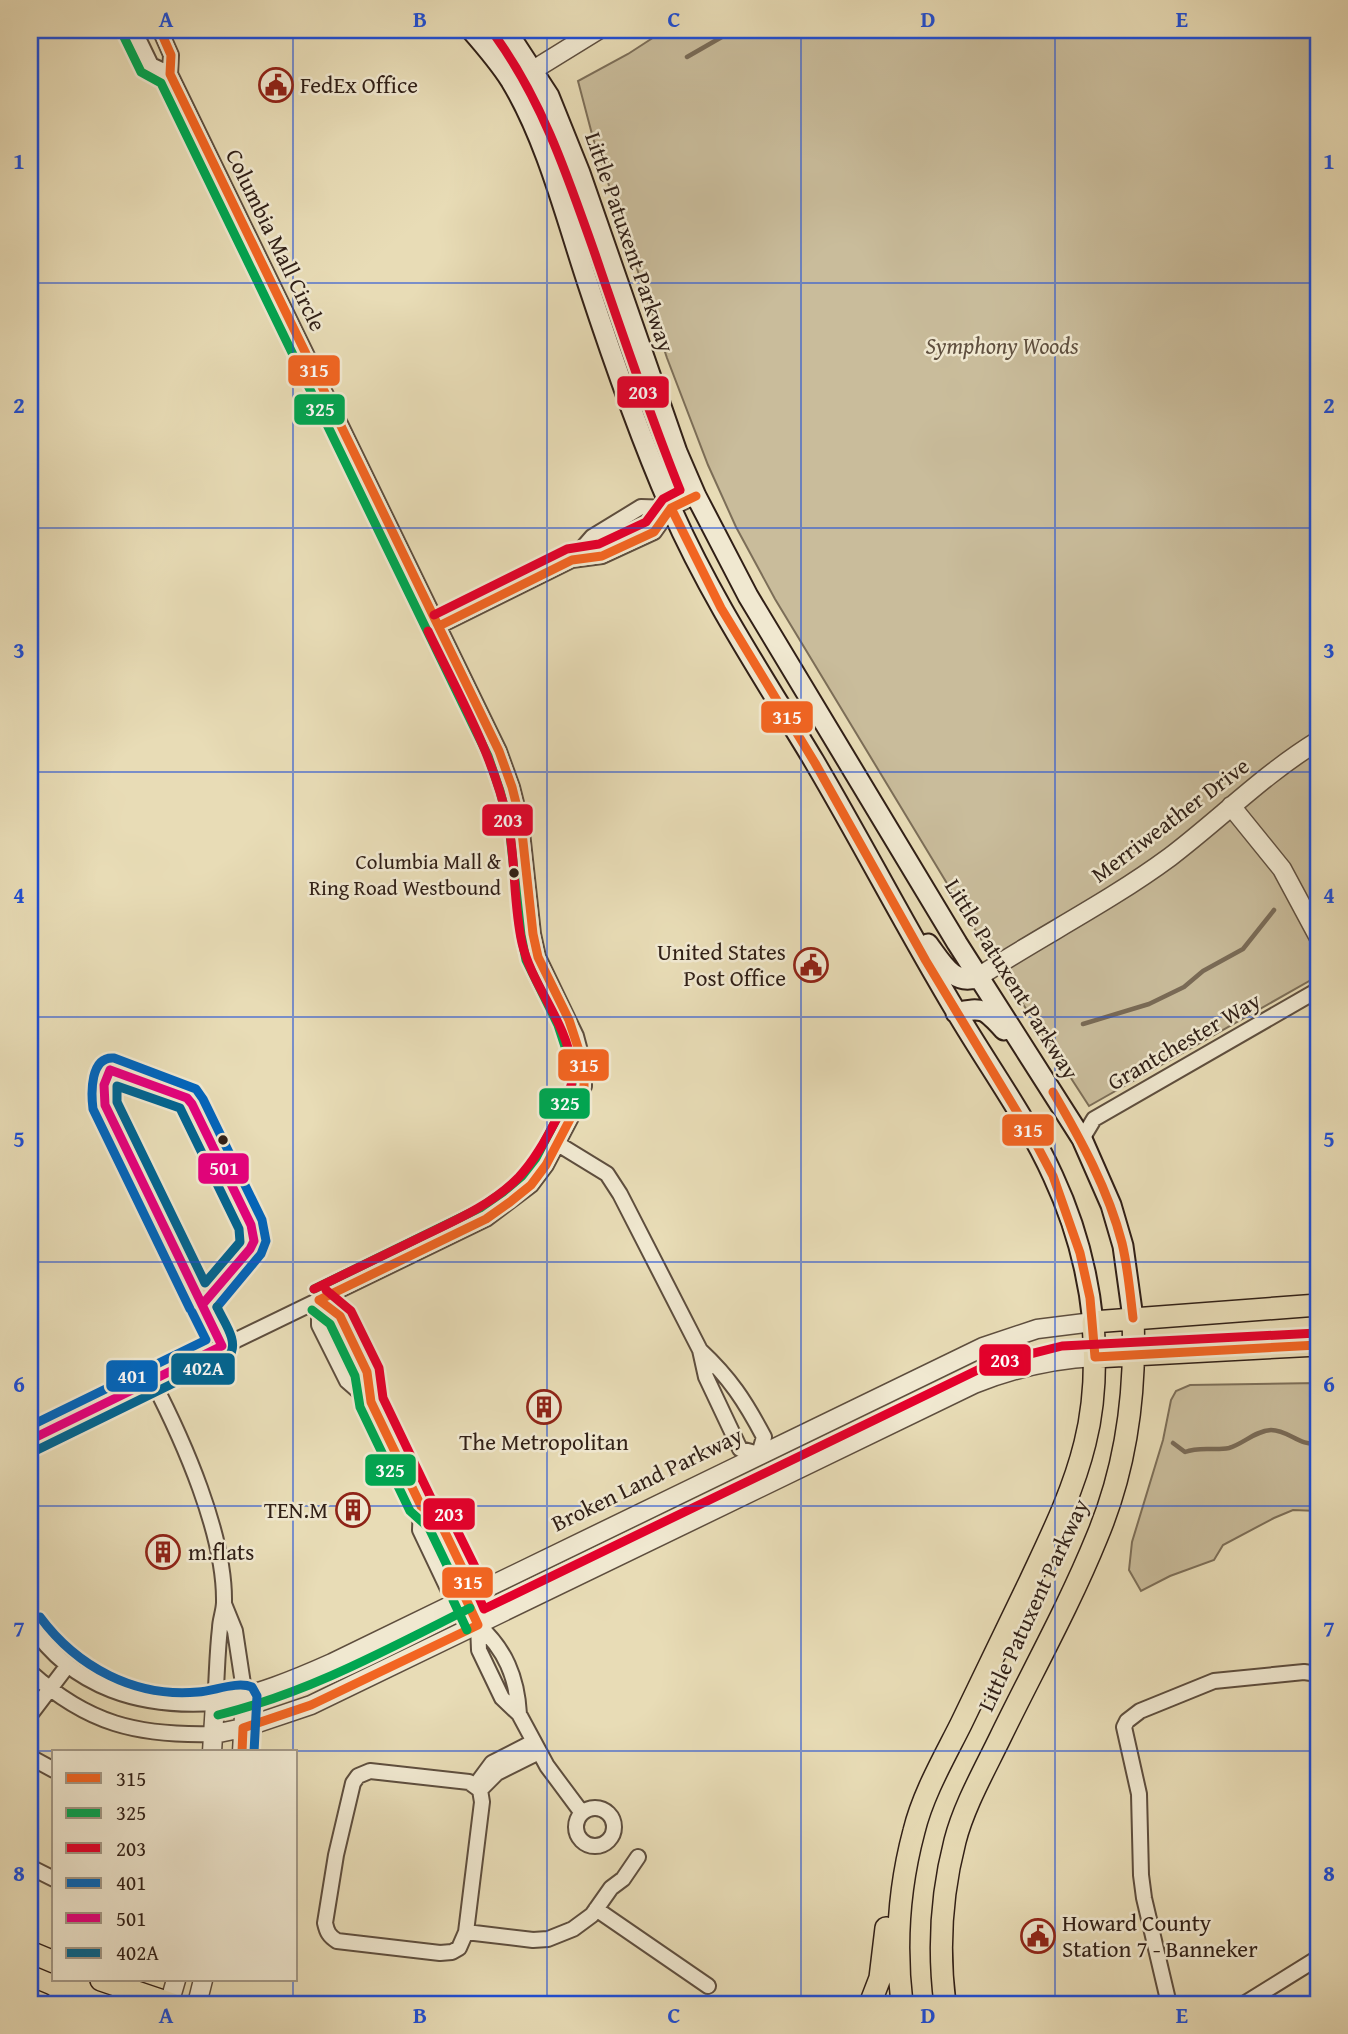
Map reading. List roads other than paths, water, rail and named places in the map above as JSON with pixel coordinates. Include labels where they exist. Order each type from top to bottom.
[{"type":"main road","name":"Little Patuxent Parkway","points":[[471,30],[496,58],[512,83],[535,130],[627,399],[671,508],[721,608],[815,763],[956,1013],[1034,1140],[1053,1176],[1070,1220],[1090,1298],[1096,1357],[1086,1441],[1073,1484],[1044,1552],[930,1789],[914,1828],[904,1877],[899,1927],[902,2004]]},
{"type":"main road","name":"Little Patuxent Parkway","points":[[506,30],[549,96],[580,173],[653,388],[696,496],[748,596],[838,746],[978,977],[1082,1139],[1111,1205],[1123,1246],[1133,1318],[1134,1355],[1124,1448],[1098,1536],[992,1754],[956,1839],[945,1886],[941,1931],[941,1974],[945,2004]]},
{"type":"main road","points":[[801,740],[826,750],[838,746]]},
{"type":"main road","points":[[815,763],[840,776],[847,783],[924,889]]},
{"type":"main road","points":[[894,903],[947,969],[958,978],[968,981],[978,977]]},
{"type":"main road","points":[[956,1013],[975,1009],[992,1017],[1039,1070]]},
{"type":"main road","name":"Broken Land Parkway","points":[[1093,1322],[1318,1305]]},
{"type":"main road","points":[[1096,1357],[1318,1345]]},
{"type":"main road","points":[[870,2004],[880,1978],[895,1877],[914,1828]]},
{"type":"main road","points":[[30,1952],[52,1961]]},
{"type":"main road","points":[[941,1974],[956,2004]]},
{"type":"main road","points":[[107,1982],[170,2004]]},
{"type":"main road","points":[[30,1999],[41,2004]]},
{"type":"street","name":"Columbia Mall Circle","points":[[134,30],[151,65],[170,74]]},
{"type":"street","name":"Columbia Mall Circle","points":[[30,1440],[486,1219],[531,1185],[558,1144],[578,1104],[583,1086],[584,1066],[576,1036],[538,957],[521,823],[499,751],[170,74],[172,55],[160,30]]},
{"type":"street","points":[[512,83],[598,30]]},
{"type":"street","points":[[572,560],[592,537],[641,507],[671,508],[696,496]]},
{"type":"street","points":[[439,626],[572,560],[602,556],[654,532],[671,508]]},
{"type":"street","name":"Merriweather Drive","points":[[978,977],[1111,898],[1170,856],[1282,765],[1318,741]]},
{"type":"street","points":[[1230,806],[1282,869],[1318,936]]},
{"type":"street","name":"Grantchester Way","points":[[1082,1139],[1094,1119],[1318,990]]},
{"type":"street","points":[[558,1144],[607,1174],[620,1194],[700,1350],[706,1377],[740,1449],[759,1454],[764,1437],[745,1400],[721,1369],[700,1350]]},
{"type":"street","points":[[319,1300],[319,1325],[347,1381],[371,1402]]},
{"type":"street","points":[[319,1300],[340,1316],[367,1372],[371,1402],[421,1506],[439,1520],[468,1580],[465,1597],[478,1625],[495,1641],[518,1688],[519,1714],[534,1743],[582,1813]]},
{"type":"street","name":"Broken Land Parkway","points":[[30,1625],[68,1665],[98,1684],[134,1698],[182,1705],[215,1703],[245,1697],[332,1663],[983,1347],[1037,1329],[1093,1322]]},
{"type":"street","points":[[30,1672],[75,1707],[127,1728],[155,1733],[214,1734],[243,1728],[311,1705],[974,1384],[1043,1362],[1096,1357]]},
{"type":"street","points":[[152,1380],[192,1468],[210,1521],[220,1567],[224,1603],[235,1631],[245,1697],[242,1750]]},
{"type":"street","points":[[421,1506],[420,1530],[448,1589],[465,1597]]},
{"type":"street","points":[[212,1750],[224,1603]]},
{"type":"street","points":[[30,1715],[68,1665]]},
{"type":"street","points":[[1169,2004],[1141,1875],[1139,1794],[1137,1777],[1124,1735],[1127,1721],[1140,1711],[1214,1681],[1304,1672],[1318,1674]]},
{"type":"street","points":[[478,1788],[494,1755],[534,1743]]},
{"type":"street","points":[[478,1788],[534,1743]]},
{"type":"street","points":[[30,1757],[52,1769]]},
{"type":"street","points":[[370,1771],[470,1782],[478,1788],[482,1802],[466,1932],[459,1948],[440,1953],[337,1941],[330,1937],[325,1923],[336,1856],[353,1783],[358,1776],[370,1771]]},
{"type":"street","points":[[466,1932],[533,1940],[548,1939],[573,1930],[592,1915],[638,1857]]},
{"type":"street","points":[[30,1867],[52,1878]]},
{"type":"street","points":[[596,1909],[708,1986]]},
{"type":"street","points":[[1244,2004],[1318,1958]]},
{"type":"street","points":[[170,2004],[176,1982]]},
{"type":"street","points":[[197,2004],[203,1982]]},
{"type":"waterway","points":[[687,57],[734,30]]},
{"type":"waterway","points":[[1312,860],[1318,853]]},
{"type":"waterway","points":[[1083,1024],[1149,1004],[1184,987],[1203,971],[1243,949],[1274,910]]},
{"type":"waterway","points":[[1173,1443],[1185,1452],[1196,1449],[1223,1449],[1271,1430],[1306,1443],[1318,1443]]},
{"type":"place","name":"FedEx Office","points":[[276,85]]},
{"type":"place","name":"Columbia Mall & Ring Road Westbound","points":[[514,873]]},
{"type":"place","name":"United States Post Office","points":[[811,965]]},
{"type":"place","name":"The Metropolitan","points":[[544,1407]]},
{"type":"place","name":"TEN.M","points":[[353,1510]]},
{"type":"place","name":"m.flats","points":[[163,1552]]},
{"type":"place","name":"Howard County Station 7 - Banneker","points":[[1038,1936]]},
{"type":"park label","name":"Symphony Woods","points":[[1002,346]]}]
